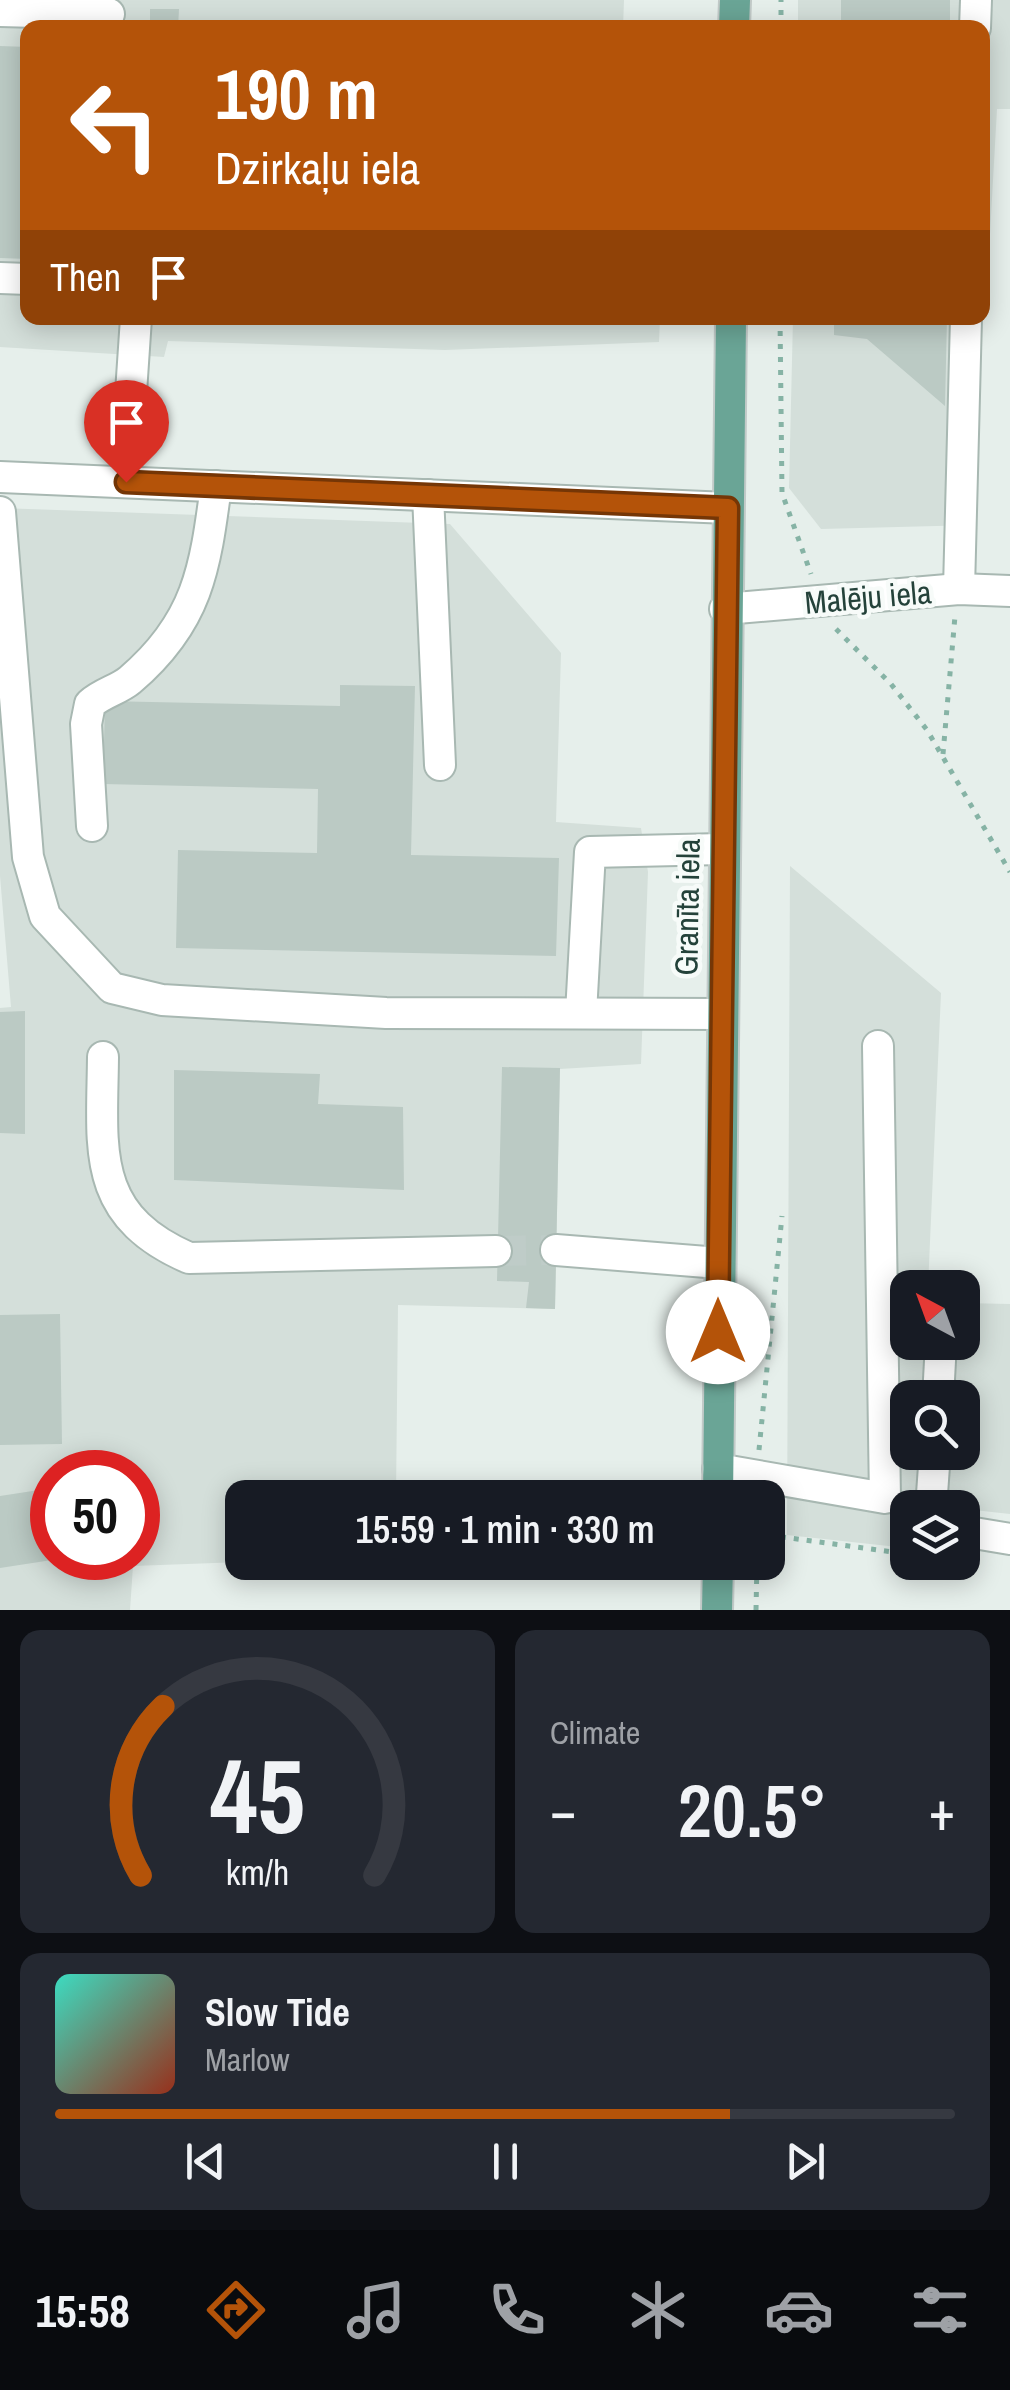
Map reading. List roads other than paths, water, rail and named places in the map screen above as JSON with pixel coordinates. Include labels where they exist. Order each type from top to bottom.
[{"type":"main road","name":"Granīta iela","points":[[718,1480],[730,325]]},
{"type":"main road","points":[[717,1610],[718,1580]]},
{"type":"street","points":[[0,11],[109,14]]},
{"type":"street","points":[[126,482],[136,325]]},
{"type":"street","points":[[959,588],[966,325]]},
{"type":"street","points":[[0,476],[728,508]]},
{"type":"street","points":[[92,826],[86,724],[90,704],[127,682],[184,621],[206,562],[216,486]]},
{"type":"street","points":[[428,495],[440,765]]},
{"type":"street","points":[[0,512],[28,857],[45,916],[112,988],[162,1000],[386,1013],[721,1014]]},
{"type":"street","name":"Malēju iela","points":[[725,609],[959,588],[1010,591]]},
{"type":"street","points":[[581,1013],[590,852],[722,849]]},
{"type":"street","points":[[785,1482],[885,1498],[878,1046]]},
{"type":"street","points":[[103,1056],[102,1152],[114,1191],[131,1222],[154,1242],[190,1258],[496,1251]]},
{"type":"street","points":[[556,1250],[718,1264]]},
{"type":"street","points":[[730,1480],[757,1473],[779,1480]]},
{"type":"street","points":[[980,1534],[1010,1538]]},
{"type":"tunnel","points":[[496,1251],[556,1250]]}]
